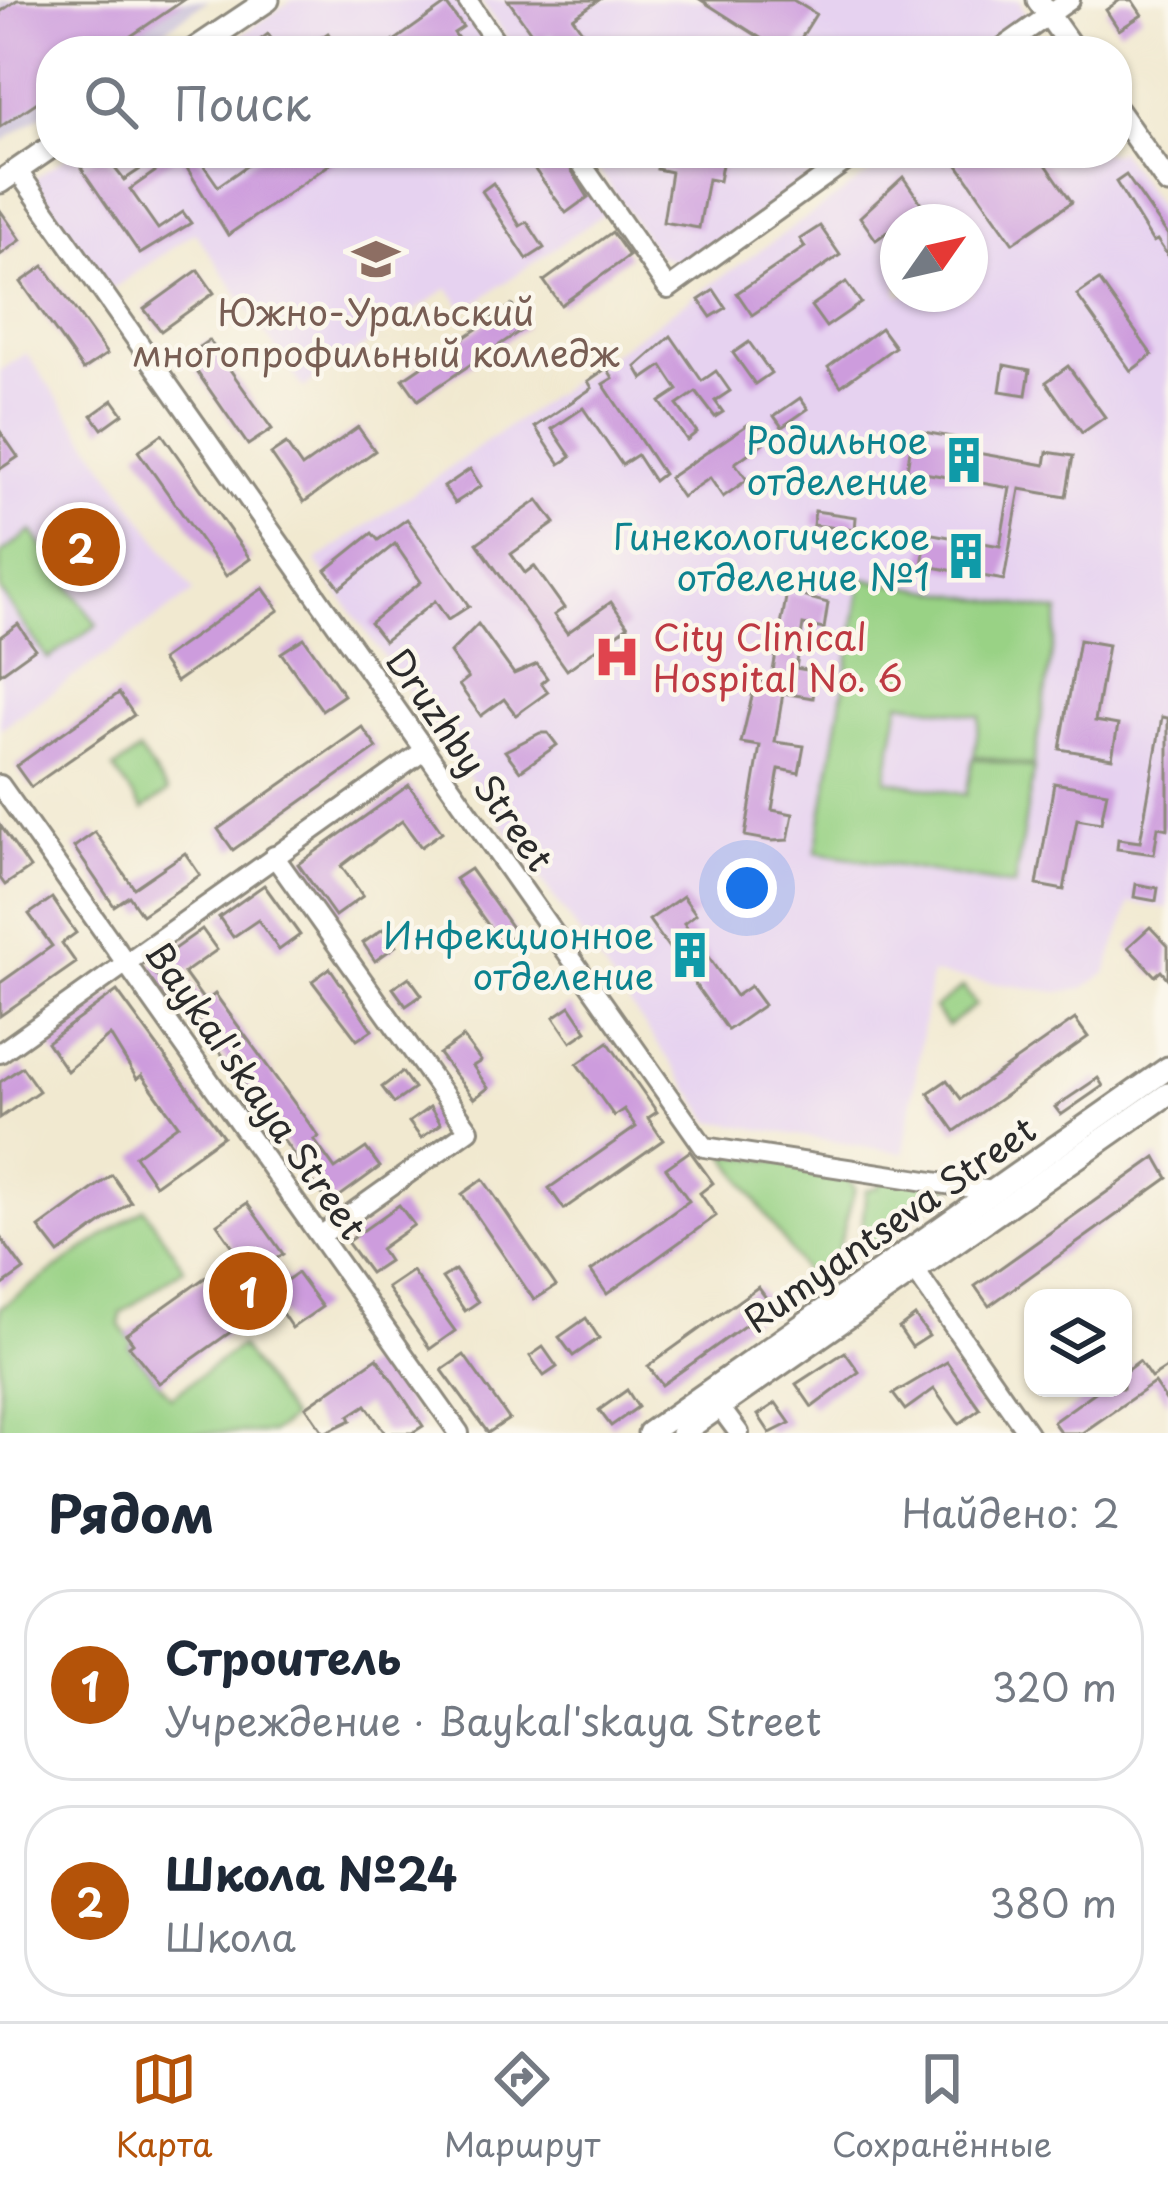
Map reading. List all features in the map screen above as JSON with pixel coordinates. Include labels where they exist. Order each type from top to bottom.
[{"type":"main road","points":[[214,36],[268,0]]},
{"type":"main road","points":[[1043,7],[1063,36]]},
{"type":"main road","points":[[1132,132],[1168,183]]},
{"type":"main road","points":[[8,176],[36,157]]},
{"type":"main road","name":"Rumyantseva Street","points":[[682,1433],[992,1191],[1165,1086]]},
{"type":"main road","name":"Rumyantseva Street","points":[[649,1433],[844,1308],[914,1269],[1165,1086]]},
{"type":"street","points":[[467,0],[492,36]]},
{"type":"street","points":[[1013,36],[1043,7],[1070,0]]},
{"type":"street","points":[[584,168],[668,289],[836,168]]},
{"type":"street","name":"Druzhby Street","points":[[8,176],[425,751],[704,1147],[992,1191]]},
{"type":"street","points":[[0,1053],[425,751]]},
{"type":"street","name":"Baykal'skaya Street","points":[[0,785],[459,1433]]},
{"type":"street","points":[[274,856],[469,1130],[320,1236]]},
{"type":"street","points":[[914,1269],[1028,1433]]},
{"type":"street","points":[[719,1406],[739,1433]]},
{"type":"shaded area","points":[[0,0],[208,0],[156,36],[36,36],[36,119],[0,143]]},
{"type":"shaded area","points":[[292,0],[461,0],[486,36],[240,36]]},
{"type":"shaded area","points":[[480,0],[1019,0],[1028,20],[1006,36],[505,36]]},
{"type":"shaded area","name":"Южно-Уральский многопрофильный колледж","points":[[50,168],[578,168],[608,211],[465,310],[448,288],[303,388],[195,232],[108,292],[31,181]]},
{"type":"shaded area","points":[[597,168],[822,168],[688,266],[657,254]]},
{"type":"shaded area","name":"City Clinical Hospital No. 6","points":[[878,168],[1131,168],[1168,221],[1168,909],[1130,903],[1106,973],[1082,989],[1058,992],[931,974],[904,1153],[712,1121],[316,561]],"holes":[[[862,579],[1033,766],[981,716],[900,702],[886,781],[966,795],[1014,886],[816,851]]]},
{"type":"shaded area","points":[[26,353],[194,592],[0,729],[0,371]]},
{"type":"green space","points":[[32,531],[97,625],[48,659],[0,590],[0,554]]},
{"type":"green space","points":[[862,579],[1059,612],[1033,766],[974,756],[980,716],[900,702],[886,780],[966,795],[973,758],[1034,768],[1014,886],[816,852]]},
{"type":"green space","points":[[139,751],[168,792],[143,810],[114,769]]},
{"type":"green space","points":[[963,987],[976,1005],[947,1026],[934,1008]]},
{"type":"green space","points":[[725,1154],[840,1170],[855,1188],[831,1275],[808,1277]]},
{"type":"green space","points":[[883,1175],[952,1188],[859,1255],[866,1190],[879,1187]]},
{"type":"green space","points":[[144,1208],[184,1268],[121,1313],[120,1325],[133,1343],[129,1347],[171,1397],[240,1346],[291,1419],[271,1433],[6,1433],[0,1428],[0,1308]]},
{"type":"building","points":[[17,0],[184,0],[131,36],[36,36],[36,103],[0,127],[0,12]]},
{"type":"building","points":[[508,0],[599,0],[573,18],[586,36],[534,36]]},
{"type":"building","points":[[701,0],[793,0],[816,14],[802,36],[757,36]]},
{"type":"building","points":[[1120,0],[1132,0],[1142,15],[1119,30],[1106,10]]},
{"type":"building","points":[[446,4],[463,27],[456,36],[401,36]]},
{"type":"building","points":[[81,168],[115,168],[124,180],[142,168],[160,168],[130,189],[158,229],[183,212],[191,223],[140,254]]},
{"type":"building","points":[[187,168],[205,168],[218,186],[244,168],[324,168],[228,235]]},
{"type":"building","points":[[534,168],[570,168],[588,197],[566,213]]},
{"type":"building","points":[[721,168],[719,181],[708,179],[699,228],[663,222],[671,172],[657,169]]},
{"type":"building","points":[[960,168],[1048,168],[1072,202],[1013,243]]},
{"type":"building","points":[[1126,175],[1168,235],[1168,256],[1157,240],[1153,242],[1116,182]]},
{"type":"building","points":[[903,177],[922,204],[880,204],[880,237],[876,240],[860,217]]},
{"type":"building","points":[[493,183],[520,226],[527,222],[544,248],[527,259],[482,191]]},
{"type":"building","points":[[0,210],[21,240],[0,255]]},
{"type":"building","points":[[820,226],[840,255],[752,315],[737,293],[805,247],[800,239]]},
{"type":"building","points":[[612,232],[629,256],[561,305],[544,281]]},
{"type":"building","points":[[44,266],[107,354],[83,370],[21,282]]},
{"type":"building","points":[[198,270],[214,293],[161,331],[144,309]]},
{"type":"building","points":[[1099,280],[1152,355],[1131,371],[1077,295]]},
{"type":"building","points":[[846,282],[861,303],[826,327],[811,306]]},
{"type":"building","points":[[714,290],[726,308],[711,317],[699,300]]},
{"type":"building","points":[[512,305],[526,327],[418,400],[403,379]]},
{"type":"building","points":[[881,328],[895,347],[841,386],[828,367]]},
{"type":"building","points":[[671,336],[702,381],[716,371],[730,391],[715,401],[723,412],[715,417],[696,392],[677,405],[697,432],[687,440],[660,402],[678,390],[662,366],[643,379],[636,367]]},
{"type":"building","points":[[209,340],[272,429],[248,445],[186,356]]},
{"type":"building","points":[[749,342],[771,373],[755,384],[733,353]]},
{"type":"building","points":[[1004,365],[1030,370],[1026,395],[1000,391]]},
{"type":"building","points":[[1068,366],[1105,417],[1082,433],[1046,382]]},
{"type":"building","points":[[607,368],[613,378],[603,384],[663,474],[654,481],[637,455],[622,465],[583,408],[552,429],[571,457],[560,464],[535,427],[592,388],[588,381]]},
{"type":"building","points":[[800,398],[808,409],[782,427],[774,416]]},
{"type":"building","points":[[113,400],[123,414],[102,429],[92,415]]},
{"type":"building","points":[[750,423],[763,443],[735,463],[747,480],[723,497],[710,478],[682,497],[669,478]]},
{"type":"building","points":[[358,427],[375,451],[304,502],[271,454],[286,444],[302,467]]},
{"type":"building","name":"Родильное отделение","points":[[913,430],[962,439],[960,450],[1045,465],[1047,452],[1073,456],[1066,497],[1020,489],[1004,580],[922,565],[927,533],[1000,546],[1010,488],[907,470]]},
{"type":"building","points":[[0,431],[18,457],[0,469]]},
{"type":"building","points":[[162,434],[250,559],[226,576],[138,451]]},
{"type":"building","points":[[470,469],[481,486],[455,503],[444,487]]},
{"type":"building","points":[[538,500],[555,523],[511,554],[525,573],[534,566],[564,608],[554,615],[567,633],[611,602],[628,626],[567,670],[477,543]]},
{"type":"building","points":[[815,511],[856,517],[855,530],[813,525]]},
{"type":"building","points":[[407,519],[469,606],[448,620],[435,601],[384,641],[370,623],[421,582],[395,544],[340,588],[326,570],[372,533],[378,540]]},
{"type":"building","points":[[263,588],[279,610],[176,682],[161,660]]},
{"type":"building","points":[[787,592],[828,603],[824,629],[803,625],[796,668],[817,672],[813,698],[783,693],[775,742],[804,746],[799,773],[779,769],[772,810],[793,814],[788,840],[772,841],[745,836],[760,746],[741,743],[756,680],[771,682]]},
{"type":"building","points":[[18,624],[35,649],[0,674],[0,637]]},
{"type":"building","points":[[478,624],[514,674],[537,664],[547,678],[541,683],[548,692],[516,715],[504,699],[481,716],[459,685],[468,678],[450,653]]},
{"type":"building","points":[[304,638],[344,695],[322,710],[281,653]]},
{"type":"building","points":[[1079,640],[1108,645],[1095,721],[1118,725],[1112,758],[1060,749]]},
{"type":"building","points":[[119,693],[134,715],[31,787],[16,766]]},
{"type":"building","points":[[1162,717],[1168,718],[1168,829],[1158,827],[1154,854],[1117,849],[1118,839],[1140,842]]},
{"type":"building","points":[[362,727],[377,748],[233,850],[218,829]]},
{"type":"building","points":[[548,733],[557,745],[520,771],[505,751]]},
{"type":"building","points":[[1054,783],[1107,792],[1101,823],[1077,819],[1064,890],[1037,885]]},
{"type":"building","points":[[409,785],[442,832],[421,847],[402,821],[341,866],[363,896],[335,916],[298,864]]},
{"type":"building","points":[[0,825],[30,868],[5,885],[0,878]]},
{"type":"building","points":[[95,832],[134,888],[185,853],[200,875],[142,915],[129,896],[114,906],[74,847]]},
{"type":"building","points":[[470,869],[516,933],[501,943],[455,879]]},
{"type":"building","points":[[1136,884],[1158,888],[1156,901],[1134,897]]},
{"type":"building","points":[[264,885],[300,935],[279,950],[258,920],[233,937],[219,917]]},
{"type":"building","name":"Инфекционное отделение","points":[[683,896],[696,914],[684,923],[736,996],[750,986],[764,1005],[728,1030],[649,920]]},
{"type":"building","points":[[52,898],[76,933],[62,943],[76,963],[0,1016],[0,983],[52,946],[29,914]]},
{"type":"building","points":[[1150,927],[1168,946],[1168,979],[1161,971],[1155,976],[1128,947]]},
{"type":"building","points":[[202,929],[217,950],[184,973],[205,1002],[215,994],[319,1137],[314,1140],[335,1169],[366,1148],[380,1167],[329,1204],[181,997],[175,1001],[150,966]]},
{"type":"building","points":[[383,929],[396,946],[375,961],[363,943]]},
{"type":"building","points":[[330,968],[372,1030],[357,1040],[312,981]]},
{"type":"building","points":[[409,977],[422,995],[406,1006],[393,988]]},
{"type":"building","points":[[117,991],[223,1136],[155,1185],[135,1156],[178,1125],[142,1075],[137,1079],[110,1035],[67,1071],[47,1042]]},
{"type":"building","points":[[570,1006],[587,1031],[571,1042],[554,1017]]},
{"type":"building","points":[[1075,1019],[1088,1037],[955,1131],[928,1093],[947,1080],[961,1099]]},
{"type":"building","points":[[463,1037],[481,1061],[473,1066],[488,1088],[474,1099],[439,1054]]},
{"type":"building","points":[[608,1042],[657,1112],[648,1118],[663,1140],[564,1209],[549,1188],[636,1127],[624,1109],[614,1116],[577,1064]]},
{"type":"building","points":[[22,1067],[39,1091],[0,1118],[0,1082]]},
{"type":"building","points":[[402,1072],[414,1089],[394,1103],[382,1087]]},
{"type":"building","points":[[1098,1078],[1103,1086],[1061,1115],[1055,1107]]},
{"type":"building","points":[[430,1107],[441,1124],[421,1138],[409,1122]]},
{"type":"building","points":[[690,1151],[713,1183],[700,1193],[716,1216],[607,1294],[591,1271],[689,1201],[666,1168]]},
{"type":"building","points":[[1156,1157],[1168,1178],[989,1306],[975,1286]]},
{"type":"building","points":[[112,1175],[131,1202],[59,1254],[39,1228]]},
{"type":"building","points":[[483,1179],[556,1286],[534,1300],[462,1194]]},
{"type":"building","points":[[247,1203],[283,1254],[273,1261],[287,1280],[297,1273],[322,1307],[292,1328],[274,1301],[159,1383],[129,1346],[133,1343],[126,1334],[238,1254],[217,1224]]},
{"type":"building","points":[[399,1205],[414,1225],[380,1249],[388,1261],[370,1273],[347,1242]]},
{"type":"building","points":[[0,1237],[24,1270],[0,1287]]},
{"type":"building","points":[[455,1270],[478,1302],[465,1311],[442,1278]]},
{"type":"building","points":[[412,1271],[455,1331],[430,1349],[387,1288]]},
{"type":"building","points":[[758,1287],[772,1306],[662,1385],[648,1366]]},
{"type":"building","points":[[915,1316],[929,1336],[912,1347],[899,1328]]},
{"type":"building","points":[[586,1318],[599,1338],[573,1356],[559,1337]]},
{"type":"building","points":[[543,1347],[557,1367],[544,1376],[530,1356]]},
{"type":"building","points":[[845,1352],[859,1372],[812,1407],[796,1384]]},
{"type":"building","points":[[464,1355],[509,1419],[488,1433],[442,1370]]},
{"type":"building","points":[[377,1358],[423,1426],[412,1433],[385,1433],[366,1405],[349,1416],[351,1420],[324,1433],[306,1407]]},
{"type":"building","points":[[1139,1361],[1151,1378],[1168,1367],[1168,1403],[1154,1383],[1082,1433],[1061,1433],[1053,1422],[1088,1397],[1132,1397],[1132,1366]]},
{"type":"building","points":[[947,1362],[980,1409],[959,1424],[934,1389],[905,1410],[893,1394]]},
{"type":"building","points":[[627,1390],[638,1407],[611,1426],[599,1410]]},
{"type":"building","points":[[776,1403],[790,1423],[770,1433],[758,1415]]},
{"type":"place","name":"Южно-Уральский многопрофильный колледж","points":[[376,259]]},
{"type":"place","name":"Родильное отделение","points":[[964,460]]},
{"type":"place","name":"Школа №24","points":[[81,547]]},
{"type":"place","name":"Гинекологическое отделение №1","points":[[966,556]]},
{"type":"place","name":"City Clinical Hospital No. 6","points":[[617,657]]},
{"type":"place","name":"Инфекционное отделение","points":[[690,955]]},
{"type":"place","name":"Строитель","points":[[248,1291]]}]
